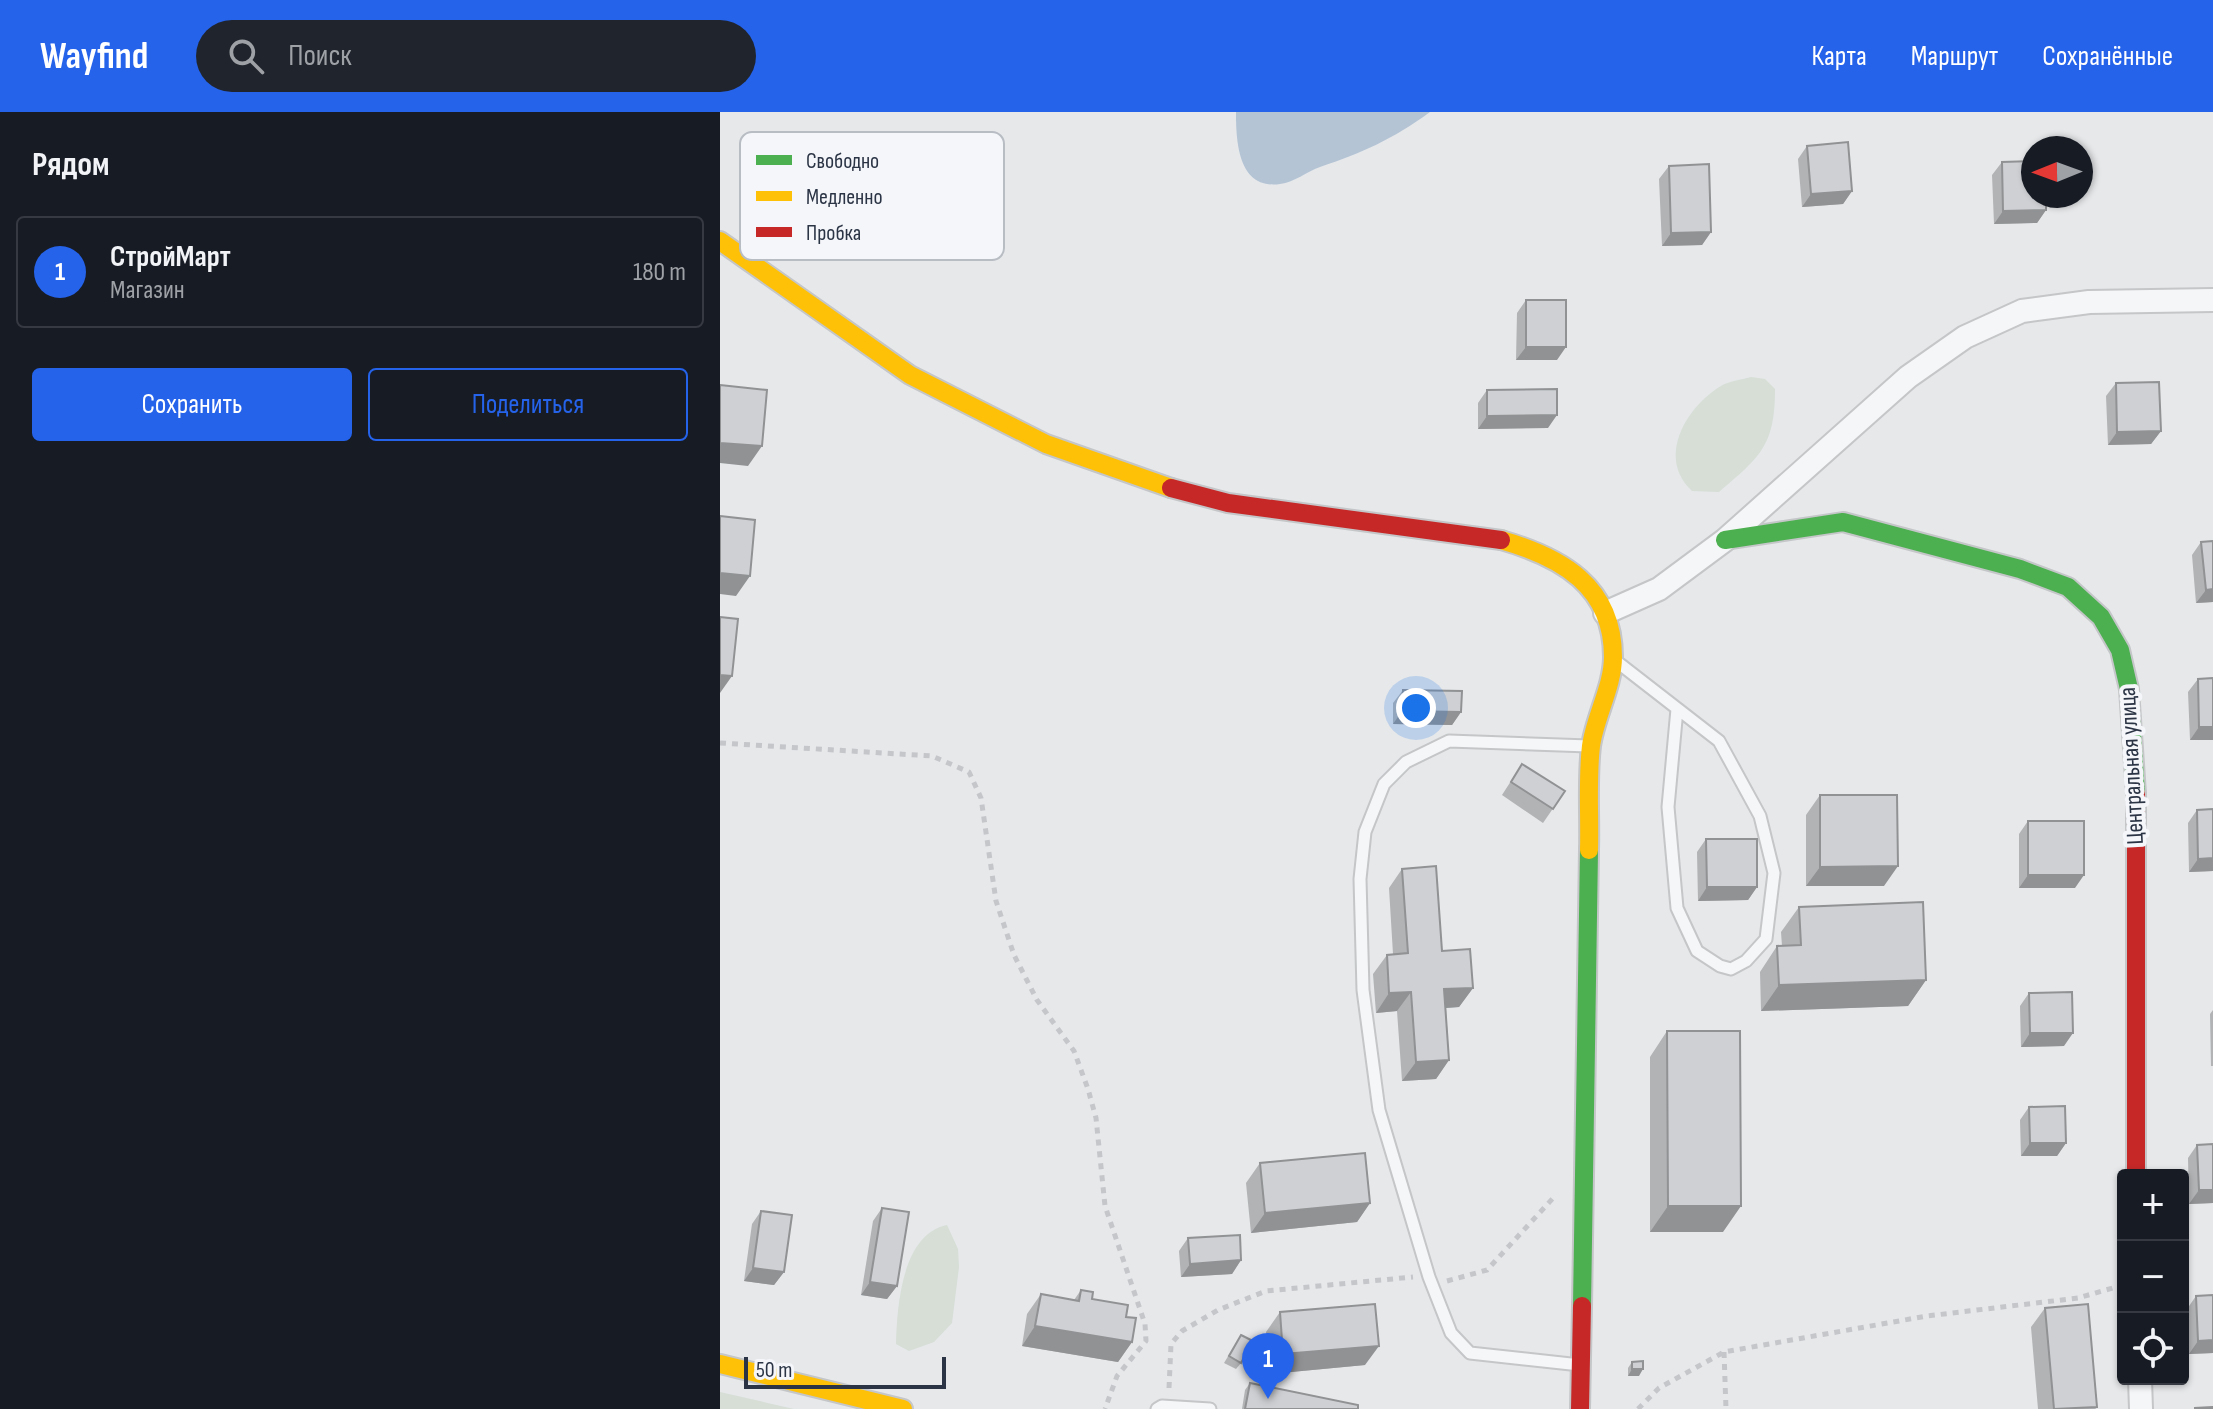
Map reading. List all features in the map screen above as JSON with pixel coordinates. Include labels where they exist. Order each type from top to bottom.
[{"type":"street","points":[[720,241],[740,255]]},
{"type":"street","points":[[747,260],[910,375],[1046,444],[1141,480],[1228,503],[1482,535],[1529,548],[1560,561],[1591,589],[1605,613],[1613,658],[1591,746],[1580,1409]]},
{"type":"street","points":[[1605,613],[1659,589],[1725,540],[1908,377],[1965,337],[2022,311],[2089,302],[2213,300]]},
{"type":"street","name":"Центральная улица","points":[[1725,540],[1843,522],[2020,569],[2068,587],[2101,617],[2120,650],[2129,689],[2136,796],[2136,1169]]},
{"type":"street","points":[[720,1364],[903,1409]]},
{"type":"street","points":[[2140,1385],[2141,1409]]},
{"type":"lane","points":[[1613,658],[1719,741],[1760,816],[1774,873],[1766,939],[1746,961],[1731,969],[1720,966],[1697,951],[1677,908],[1668,807],[1677,709]]},
{"type":"lane","points":[[1580,1365],[1470,1353],[1451,1333],[1429,1277],[1379,1110],[1363,990],[1360,879],[1365,832],[1384,784],[1406,762],[1449,741],[1591,746]]},
{"type":"lane","points":[[1163,1408],[1210,1409]]},
{"type":"path","points":[[720,743],[932,756],[969,772],[981,798],[996,901],[1014,955],[1037,1000],[1074,1051],[1088,1089],[1096,1118],[1105,1206],[1145,1324],[1146,1341],[1117,1376],[1105,1409]]},
{"type":"path","points":[[1163,1408],[1171,1344],[1182,1331],[1218,1310],[1266,1291],[1429,1277],[1448,1281],[1487,1270],[1585,1163]]},
{"type":"path","points":[[1638,1409],[1659,1388],[1724,1352],[1912,1319],[2078,1298],[2117,1287]]},
{"type":"path","points":[[1724,1352],[1726,1409]]},
{"type":"shaded area","points":[[1751,377],[1765,379],[1775,389],[1772,424],[1762,449],[1719,492],[1692,491],[1681,478],[1676,464],[1676,449],[1687,420],[1708,395],[1721,386]]},
{"type":"shaded area","points":[[947,1225],[958,1249],[959,1267],[952,1323],[934,1342],[909,1351],[896,1344],[905,1274],[920,1242],[932,1231]]},
{"type":"shaded area","points":[[720,1392],[794,1409],[720,1409]]},
{"type":"water","points":[[1236,112],[1430,112],[1403,130],[1350,156],[1291,181],[1266,184],[1255,179],[1242,161]]},
{"type":"building","points":[[1848,142],[1852,191],[1811,194],[1807,146]]},
{"type":"building","points":[[2021,161],[2021,208],[2046,210],[2003,211],[2002,162]]},
{"type":"building","points":[[1709,164],[1711,232],[1671,233],[1669,166]]},
{"type":"building","points":[[1526,300],[1566,300],[1566,347],[1526,347]]},
{"type":"building","points":[[2159,382],[2161,431],[2117,432],[2116,383]]},
{"type":"building","points":[[720,385],[767,390],[762,446],[720,443]]},
{"type":"building","points":[[1557,389],[1557,415],[1487,416],[1487,390]]},
{"type":"building","points":[[720,516],[755,520],[750,576],[720,573]]},
{"type":"building","points":[[2213,541],[2213,589],[2206,590],[2201,542]]},
{"type":"building","points":[[720,617],[738,619],[732,676],[720,675]]},
{"type":"building","points":[[2213,678],[2213,727],[2199,727],[2198,679]]},
{"type":"building","points":[[1403,690],[1462,691],[1461,712],[1402,711]]},
{"type":"building","points":[[1522,764],[1565,791],[1553,809],[1511,782]]},
{"type":"building","points":[[1820,795],[1897,795],[1898,866],[1820,867]]},
{"type":"building","points":[[2213,809],[2213,858],[2198,859],[2197,810]]},
{"type":"building","points":[[2028,821],[2084,821],[2084,875],[2028,875]]},
{"type":"building","points":[[1706,839],[1757,839],[1757,887],[1707,887]]},
{"type":"building","points":[[1436,866],[1442,951],[1470,949],[1473,988],[1444,989],[1449,1060],[1416,1062],[1411,992],[1389,993],[1387,955],[1408,953],[1402,869]]},
{"type":"building","points":[[1923,902],[1926,980],[1779,985],[1777,946],[1801,945],[1799,907]]},
{"type":"building","points":[[2072,992],[2073,1033],[2030,1033],[2029,993]]},
{"type":"building","points":[[1667,1031],[1740,1031],[1741,1206],[1668,1206]]},
{"type":"building","points":[[2065,1106],[2066,1143],[2030,1143],[2029,1107]]},
{"type":"building","points":[[2213,1144],[2213,1190],[2199,1190],[2197,1145]]},
{"type":"building","points":[[1365,1153],[1370,1203],[1265,1213],[1260,1163]]},
{"type":"building","points":[[882,1208],[909,1212],[897,1286],[870,1282]]},
{"type":"building","points":[[761,1211],[792,1215],[784,1272],[753,1268]]},
{"type":"building","points":[[1240,1235],[1241,1260],[1190,1264],[1188,1238]]},
{"type":"building","points":[[1081,1290],[1093,1292],[1092,1299],[1128,1305],[1126,1317],[1136,1318],[1132,1342],[1035,1326],[1041,1294],[1079,1301]]},
{"type":"building","points":[[2213,1295],[2213,1340],[2198,1341],[2196,1296]]},
{"type":"building","points":[[1375,1304],[1379,1346],[1283,1354],[1280,1312]]},
{"type":"building","points":[[2088,1304],[2097,1407],[2054,1409],[2045,1308]]},
{"type":"building","points":[[1241,1335],[1253,1341],[1241,1363],[1229,1356]]},
{"type":"building","points":[[1643,1361],[1643,1369],[1632,1369],[1632,1362]]},
{"type":"building","points":[[1250,1383],[1358,1405],[1358,1409],[1245,1409]]},
{"type":"traffic: fast","points":[[1725,540],[1843,522],[2020,569],[2068,587],[2101,617],[2120,650],[2129,689],[2136,794]]},
{"type":"traffic: fast","points":[[1582,1306],[1589,850]]},
{"type":"traffic: slow","points":[[720,241],[740,255]]},
{"type":"traffic: slow","points":[[747,260],[910,375],[1046,444],[1171,488]]},
{"type":"traffic: slow","points":[[1501,540],[1544,555],[1580,578],[1604,611],[1611,632],[1612,668],[1591,746],[1589,850]]},
{"type":"traffic: slow","points":[[720,1364],[903,1409]]},
{"type":"traffic: jam","points":[[1171,488],[1228,503],[1501,540]]},
{"type":"traffic: jam","points":[[2136,794],[2136,1169]]},
{"type":"traffic: jam","points":[[1580,1409],[1582,1306]]},
{"type":"place","name":"СтройМарт","points":[[1268,1399]]}]
